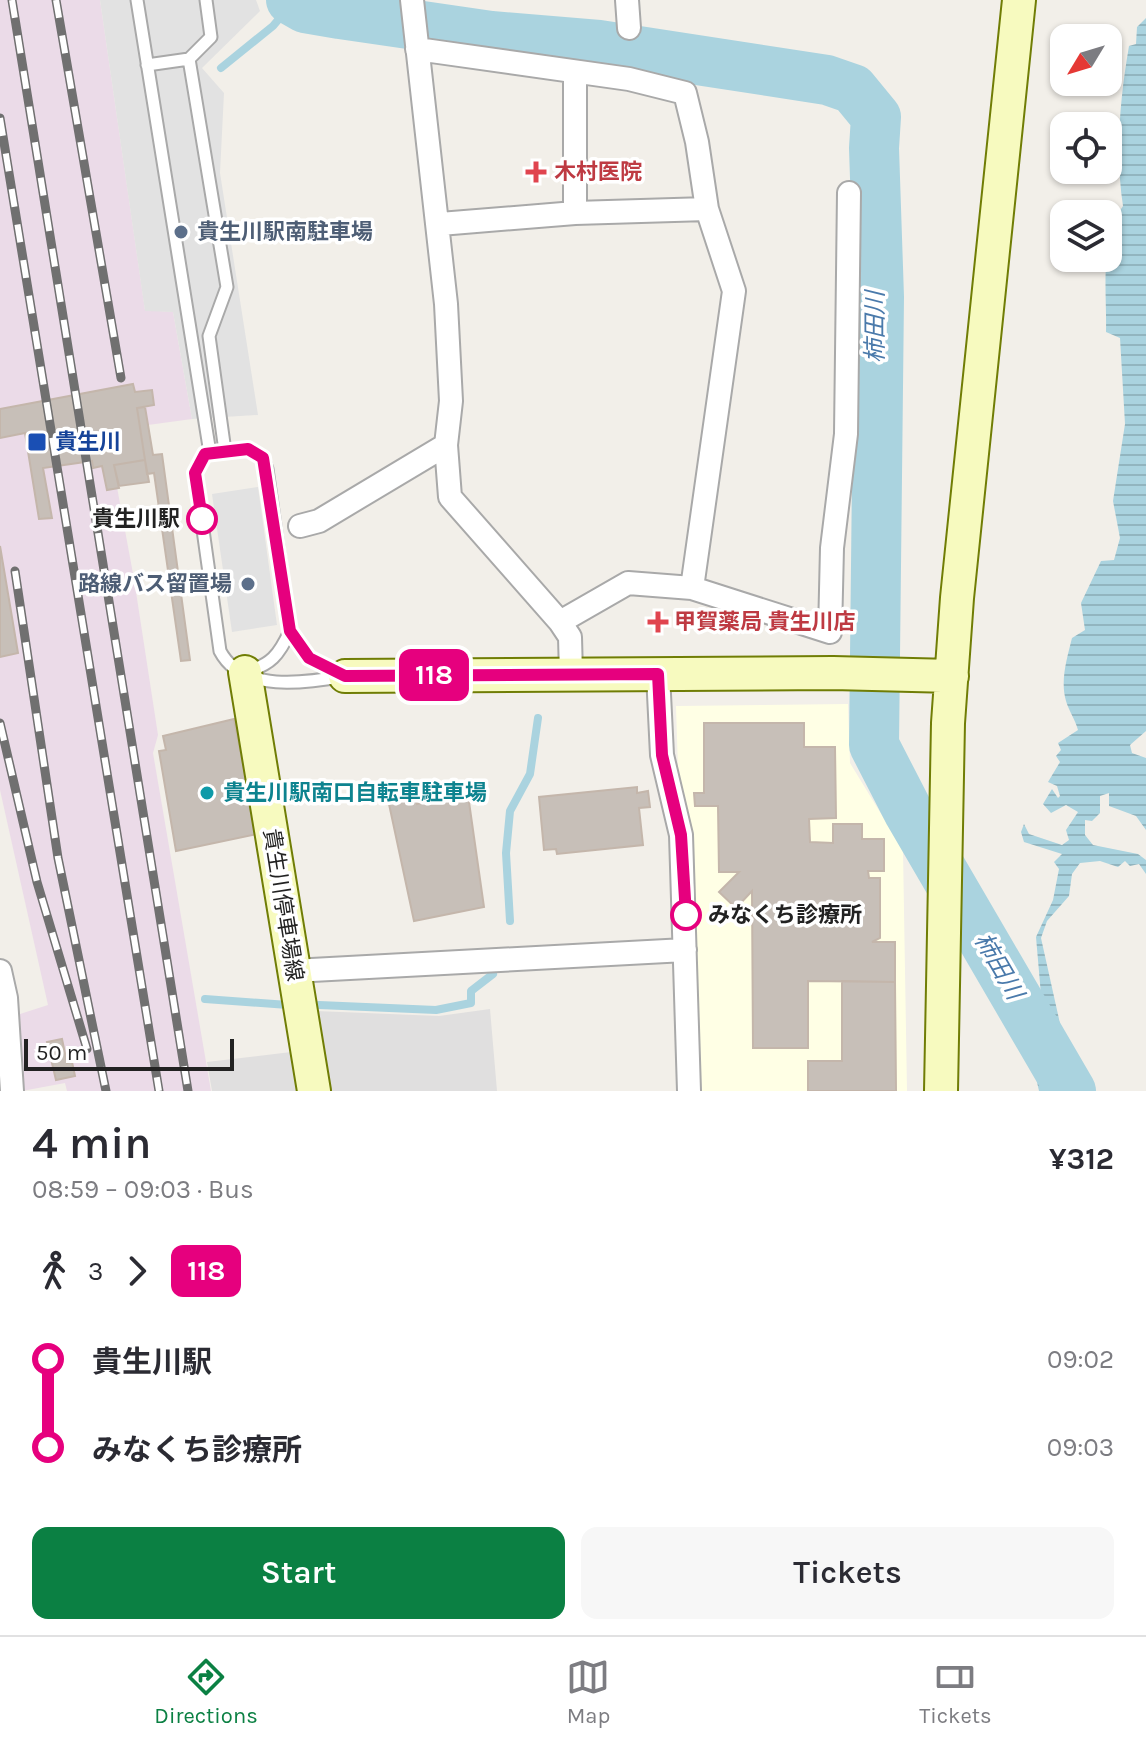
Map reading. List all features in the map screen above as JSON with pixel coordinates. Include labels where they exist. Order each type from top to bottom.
[{"type":"street","points":[[627,0],[629,28]]},
{"type":"street","points":[[941,1091],[944,798],[952,676],[1019,0]]},
{"type":"street","points":[[413,5],[440,224],[451,401],[446,445],[450,497],[560,622],[570,637],[571,674]]},
{"type":"street","points":[[416,40],[575,73],[629,79],[685,93],[697,142],[707,209],[734,291],[692,588]]},
{"type":"street","points":[[575,73],[575,213]]},
{"type":"street","points":[[560,622],[628,583],[692,588],[830,632],[832,548],[846,434],[849,193]]},
{"type":"street","points":[[440,224],[575,213],[707,209]]},
{"type":"street","points":[[300,526],[319,521],[446,445]]},
{"type":"street","name":"貴生川停車場線","points":[[245,672],[314,1091]]},
{"type":"street","points":[[345,676],[833,673],[952,676]]},
{"type":"street","points":[[658,674],[662,755],[681,835],[689,1091]]},
{"type":"street","points":[[293,971],[685,950]]},
{"type":"street","points":[[0,971],[6,998],[12,1091]]},
{"type":"lane","points":[[137,0],[210,453]]},
{"type":"lane","points":[[147,65],[189,59],[211,37],[206,0]]},
{"type":"lane","points":[[189,59],[227,287],[209,336],[225,451]]},
{"type":"lane","points":[[248,449],[263,458],[290,631],[309,658],[345,676],[264,682],[234,668],[220,651],[195,473],[198,461],[210,453],[248,449]]},
{"type":"lane","points":[[245,672],[277,658],[290,631]]},
{"type":"shaded area","points":[[0,0],[100,0],[145,310],[173,312],[192,419],[148,425],[145,407],[154,405],[151,390],[135,392],[133,384],[99,390],[134,579],[158,735],[153,753],[211,1091],[67,1091],[65,1083],[22,1091],[20,1014],[48,1005],[0,790]]},
{"type":"shaded area","name":"貴生川駅南駐車場","points":[[100,0],[256,0],[260,11],[202,68],[224,93],[220,173],[258,415],[192,419],[173,312],[145,311]]},
{"type":"shaded area","name":"路線バス留置場","points":[[258,487],[277,625],[232,632],[212,494]]},
{"type":"shaded area","name":"みなくち診療所","points":[[848,704],[850,763],[903,850],[907,1091],[698,1091],[694,849],[678,768],[676,706]]},
{"type":"shaded area","points":[[490,1009],[497,1091],[212,1091],[207,1062],[316,1049],[316,1011],[439,1016]]},
{"type":"water","points":[[1146,18],[1146,731],[1130,745],[1132,753],[1146,758],[1146,830],[1136,816],[1109,806],[1109,793],[1100,796],[1100,813],[1092,821],[1085,820],[1085,835],[1093,845],[1138,854],[1146,860],[1146,874],[1139,864],[1130,866],[1125,861],[1118,867],[1100,861],[1080,863],[1072,874],[1069,896],[1047,921],[1041,938],[1061,1028],[1060,1043],[1082,1091],[1039,1091],[1029,1046],[1017,1034],[1009,999],[974,941],[972,914],[1040,1019],[1043,1018],[1036,937],[1053,900],[1059,869],[1054,862],[1062,854],[1024,842],[1021,832],[1024,824],[1029,834],[1062,845],[1069,840],[1066,830],[1078,812],[1066,805],[1051,813],[1043,804],[1052,789],[1058,798],[1060,796],[1057,786],[1048,782],[1060,762],[1056,756],[1061,750],[1058,743],[1078,730],[1066,701],[1065,670],[1072,638],[1085,630],[1081,603],[1101,561],[1114,560],[1120,538],[1113,501],[1125,424],[1120,338],[1106,332],[1106,272],[1122,272],[1121,112],[1129,46],[1136,44],[1137,27]]},
{"type":"building","name":"貴生川駅","points":[[133,384],[135,392],[152,390],[154,405],[137,408],[145,460],[114,465],[119,488],[107,490],[102,466],[93,468],[92,461],[43,468],[52,518],[39,519],[25,433],[0,438],[0,409]]},
{"type":"building","points":[[145,407],[153,455],[162,454],[190,660],[181,661],[154,473],[147,474],[137,408]]},
{"type":"building","points":[[145,460],[149,482],[119,486],[114,465]]},
{"type":"building","points":[[0,546],[18,653],[0,657]]},
{"type":"building","name":"貴生川駅南口自転車駐車場","points":[[234,719],[257,834],[176,851],[159,751],[166,750],[163,736]]},
{"type":"building","points":[[704,723],[804,723],[804,747],[835,747],[836,818],[809,819],[810,842],[833,843],[833,824],[862,824],[862,839],[884,839],[884,871],[868,871],[869,878],[880,878],[880,938],[872,942],[895,942],[895,982],[808,981],[808,1048],[753,1048],[752,891],[736,908],[719,892],[739,872],[719,872],[718,806],[695,806],[694,793],[704,793]]},
{"type":"building","points":[[637,787],[637,793],[648,791],[650,807],[639,808],[643,845],[557,854],[556,849],[544,850],[539,797]]},
{"type":"building","points":[[467,788],[484,907],[414,921],[389,804],[416,799],[417,804],[436,799],[435,794]]},
{"type":"building","points":[[842,981],[895,982],[896,1091],[808,1091],[808,1061],[842,1061]]},
{"type":"building","points":[[62,1039],[67,1063],[72,1062],[75,1076],[56,1080],[47,1042]]},
{"type":"waterway","name":"柿田川","points":[[291,0],[305,8],[340,14],[491,36],[599,45],[827,80],[853,89],[876,117],[874,148],[879,297],[874,745],[909,813],[1071,1091]]},
{"type":"waterway","points":[[221,68],[273,26],[294,1]]},
{"type":"waterway","points":[[510,921],[506,853],[510,811],[530,774],[538,718]]},
{"type":"waterway","points":[[854,721],[873,723]]},
{"type":"waterway","points":[[319,1005],[436,1010],[471,1003],[471,991],[493,974]]},
{"type":"waterway","points":[[205,999],[288,1005]]},
{"type":"railway","points":[[12,0],[188,1091]]},
{"type":"railway","points":[[56,0],[121,378]]},
{"type":"railway","points":[[0,118],[159,1091]]},
{"type":"railway","points":[[15,571],[58,858],[106,1091]]},
{"type":"railway","points":[[0,723],[37,882],[87,1049]]},
{"type":"bus line","name":"118","points":[[202,519],[195,473],[198,461],[205,454],[248,449],[263,458],[277,532],[290,631],[309,658],[345,676],[658,674],[662,755],[681,835],[686,915]]},
{"type":"place","name":"木村医院","points":[[536,172]]},
{"type":"place","name":"貴生川駅南駐車場","points":[[181,232]]},
{"type":"place","name":"貴生川","points":[[37,442]]},
{"type":"place","name":"貴生川駅","points":[[202,519]]},
{"type":"place","name":"路線バス留置場","points":[[248,584]]},
{"type":"place","name":"甲賀薬局 貴生川店","points":[[658,622]]},
{"type":"place","name":"貴生川駅南口自転車駐車場","points":[[207,793]]},
{"type":"place","name":"みなくち診療所","points":[[686,915]]}]
